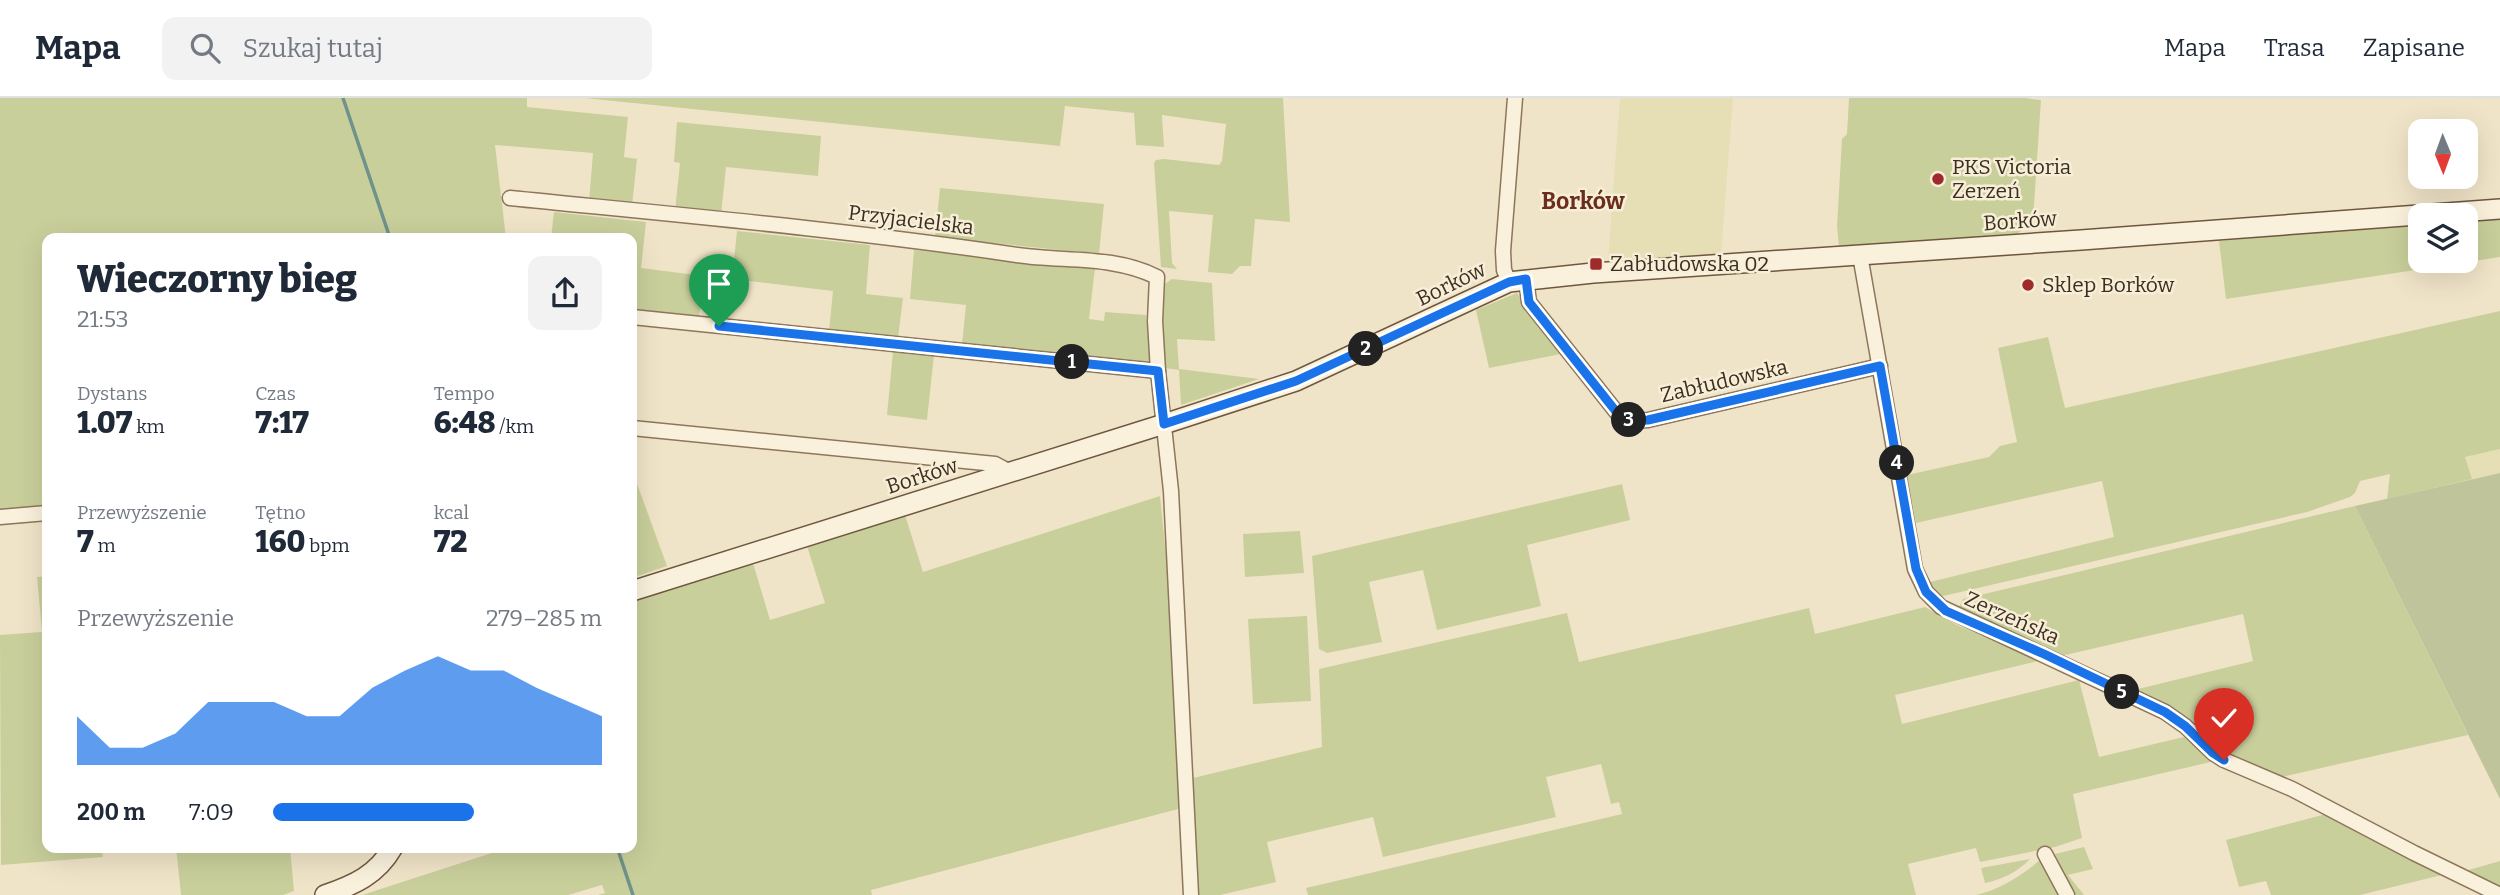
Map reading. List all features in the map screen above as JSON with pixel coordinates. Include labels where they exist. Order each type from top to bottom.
[{"type":"street","name":"Zabłudowska","points":[[1515,98],[1503,251],[1504,270],[1518,280],[1529,302],[1618,414],[1631,421],[1648,420],[1880,366]]},
{"type":"street","name":"Przyjacielska","points":[[510,198],[926,241],[1053,259],[1122,264],[1157,277],[1155,321],[1173,530],[1191,895]]},
{"type":"street","name":"Borków","points":[[637,589],[1296,381],[1518,280],[2500,209]]},
{"type":"street","name":"Zerzeńska","points":[[1860,255],[1916,569],[1926,592],[1941,607],[2165,712],[2224,760],[2292,789],[2500,895]]},
{"type":"street","points":[[637,318],[1158,371]]},
{"type":"street","points":[[637,428],[995,464],[1010,472]]},
{"type":"street","points":[[0,517],[42,513]]},
{"type":"street","points":[[325,895],[351,886],[370,875],[390,853]]},
{"type":"street","points":[[2045,854],[2067,895]]},
{"type":"shaded area","points":[[1620,98],[1733,98],[1721,254],[1608,262]]},
{"type":"shaded area","points":[[2500,449],[2500,473],[2472,479],[2465,457]]},
{"type":"green space","points":[[0,98],[527,98],[527,107],[628,117],[624,157],[637,159],[632,206],[589,202],[593,153],[495,145],[505,233],[42,233],[42,506],[0,509]]},
{"type":"green space","points":[[584,98],[1283,98],[1290,222],[1255,219],[1251,266],[1240,266],[1232,274],[1208,272],[1213,215],[1169,211],[1172,263],[1177,269],[1161,267],[1154,163],[1164,159],[1219,165],[1222,161],[1226,124],[1162,115],[1164,147],[1136,145],[1134,113],[1065,106],[1060,146]]},
{"type":"green space","name":"PKS Victoria Zerzeń","points":[[1849,98],[2041,100],[2033,220],[2015,236],[1839,246],[1837,227],[1842,139],[1847,134]]},
{"type":"green space","points":[[677,122],[821,136],[818,176],[726,167],[721,215],[675,211],[680,163],[674,162]]},
{"type":"green space","points":[[940,188],[1104,204],[1099,254],[935,237]]},
{"type":"green space","points":[[554,212],[646,222],[641,268],[704,276],[699,317],[637,311],[637,233],[552,233]]},
{"type":"green space","points":[[2500,217],[2500,257],[2478,260],[2478,219]]},
{"type":"green space","points":[[2408,224],[2408,271],[2226,299],[2219,241]]},
{"type":"green space","points":[[737,231],[870,245],[866,294],[903,298],[898,338],[829,331],[833,291],[732,279]]},
{"type":"green space","points":[[914,250],[1095,268],[1089,319],[1104,321],[1105,312],[1146,315],[1150,362],[962,344],[966,305],[910,299]]},
{"type":"green space","points":[[1172,279],[1212,283],[1215,341],[1177,339],[1179,369],[1259,379],[1181,405],[1179,370],[1165,368],[1163,285]]},
{"type":"green space","points":[[1517,293],[1561,354],[1489,368],[1476,310]]},
{"type":"green space","points":[[2500,311],[2500,449],[2465,457],[2472,479],[2387,499],[2390,474],[2360,481],[2355,493],[2350,497],[2307,512],[1939,597],[1932,589],[1930,582],[2114,537],[2102,481],[1916,523],[1907,475],[1989,457],[2000,446],[2017,442],[1998,348],[2048,337],[2065,408]]},
{"type":"green space","points":[[893,351],[934,355],[927,420],[887,415]]},
{"type":"green space","points":[[2500,473],[2500,799],[2355,506]]},
{"type":"green space","points":[[637,484],[667,566],[637,576]]},
{"type":"green space","points":[[1622,484],[1630,520],[1527,545],[1541,606],[1437,630],[1423,570],[1369,582],[1382,642],[1327,653],[1319,649],[1312,556]]},
{"type":"green space","points":[[1160,496],[1176,654],[1182,808],[871,890],[872,895],[598,895],[605,893],[602,885],[568,895],[362,895],[492,853],[637,853],[637,598],[753,563],[770,620],[825,603],[807,546],[905,515],[923,572]]},
{"type":"green space","points":[[2355,506],[2468,735],[2281,777],[2230,756],[2186,720],[2130,691],[2253,661],[2243,614],[2061,656],[1958,609],[1963,599]]},
{"type":"green space","points":[[1300,531],[1304,573],[1245,577],[1243,534]]},
{"type":"green space","points":[[42,576],[42,632],[37,577]]},
{"type":"green space","points":[[1925,607],[1957,625],[2042,660],[1895,695],[1902,724],[2079,680],[2099,757],[2184,737],[2215,761],[2073,794],[2082,838],[2055,847],[1980,862],[1976,848],[1908,864],[1916,895],[1308,895],[1306,888],[1622,814],[1619,802],[1611,804],[1601,764],[1546,777],[1556,817],[1383,857],[1373,817],[1267,842],[1276,882],[1220,895],[1198,895],[1193,778],[1322,747],[1319,669],[1567,613],[1579,662],[1809,608],[1815,634]]},
{"type":"green space","points":[[1307,616],[1311,701],[1253,704],[1248,619]]},
{"type":"green space","points":[[42,632],[42,853],[102,853],[103,857],[1,865],[0,635]]},
{"type":"green space","points":[[2330,813],[2450,873],[2360,895],[2271,895],[2266,881],[2239,887],[2226,840]]},
{"type":"green space","points":[[2084,847],[2093,869],[2068,875],[2084,895],[2073,895],[2055,854]]},
{"type":"green space","points":[[177,853],[291,853],[294,891],[283,895],[181,895]]},
{"type":"green space","points":[[2030,859],[2009,875],[1985,883],[1981,868]]},
{"type":"green space","points":[[2041,859],[2065,895],[1976,895],[2010,881]]},
{"type":"green space","points":[[2500,861],[2500,890],[2465,871]]},
{"type":"waterway","points":[[343,98],[388,233]]},
{"type":"waterway","points":[[619,853],[633,895]]},
{"type":"place","name":"PKS Victoria Zerzeń","points":[[1938,179]]},
{"type":"place","name":"Zabłudowska 02","points":[[1596,264]]},
{"type":"place","name":"Sklep Borków","points":[[2028,285]]},
{"type":"district","name":"Borków","points":[[1583,201]]},
{"type":"route","points":[[719,326],[1158,371],[1164,424],[1296,381],[1509,282],[1526,279],[1529,302],[1618,414],[1631,421],[1639,422],[1880,366],[1916,569],[1926,592],[1941,607],[1961,619],[2044,654],[2165,712],[2224,760]]}]
